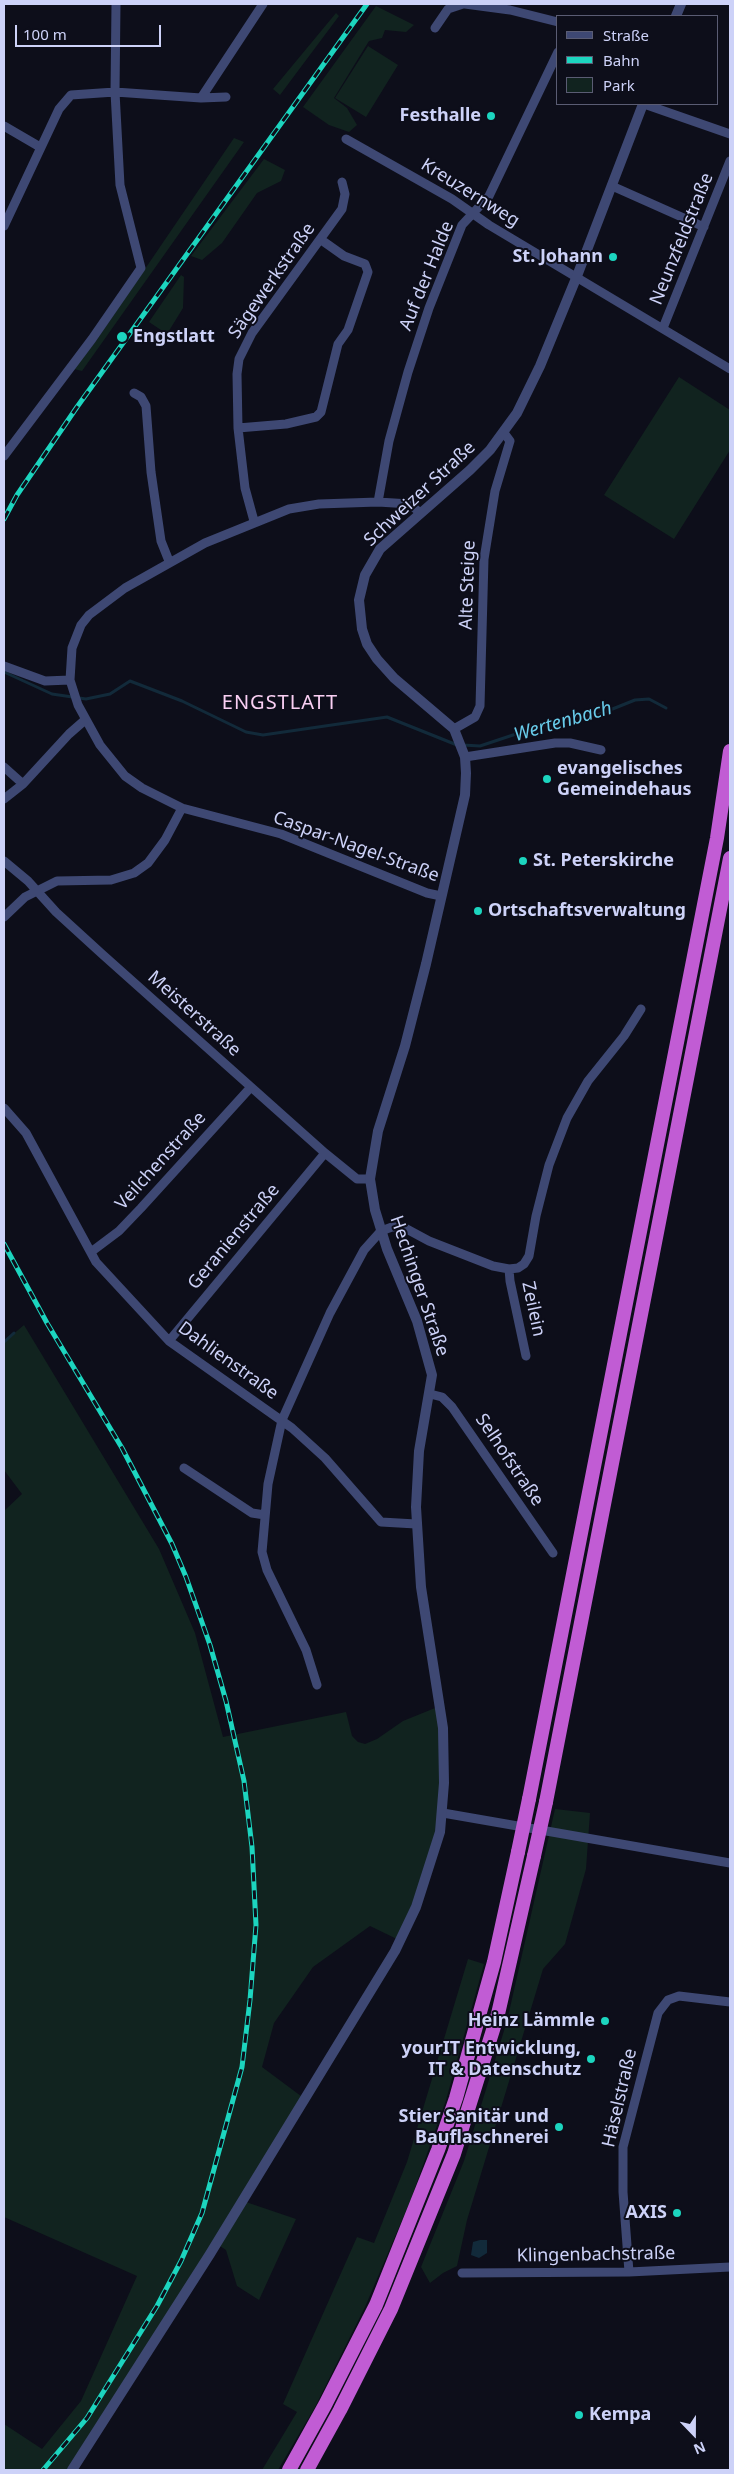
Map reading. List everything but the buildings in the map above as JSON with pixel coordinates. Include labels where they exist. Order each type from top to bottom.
[{"type":"highway","points":[[289,2470],[325,2405],[376,2305],[438,2150],[456,2098],[492,1970],[529,1799],[717,838],[730,751]]},
{"type":"highway","points":[[307,2470],[383,2325],[451,2163],[498,2014],[546,1802],[730,858]]},
{"type":"street","points":[[4,456],[92,339],[141,268],[120,185],[115,92],[116,4]]},
{"type":"street","points":[[201,98],[262,4]]},
{"type":"street","points":[[435,28],[448,9],[464,4],[510,10],[556,22]]},
{"type":"street","name":"Auf der Halde","points":[[378,502],[390,442],[408,372],[429,308],[462,225],[489,196],[556,56]]},
{"type":"street","points":[[4,226],[59,109],[72,95],[115,92],[201,98],[226,97]]},
{"type":"street","name":"Schweizer Straße","points":[[440,896],[464,795],[466,773],[464,757],[454,729],[408,691],[377,659],[367,644],[362,629],[359,600],[365,575],[380,548],[470,470],[504,433],[517,413],[540,366],[577,276],[643,105]]},
{"type":"street","points":[[646,105],[730,134]]},
{"type":"street","points":[[4,126],[40,148]]},
{"type":"street","name":"Kreuzernweg","points":[[346,138],[452,199],[473,214],[730,368]]},
{"type":"street","name":"Neunzfeldstraße","points":[[663,328],[730,161]]},
{"type":"street","name":"Sägewerkstraße","points":[[254,522],[245,488],[238,428],[237,374],[244,347],[342,209],[345,194],[342,182]]},
{"type":"street","points":[[612,186],[704,228]]},
{"type":"street","points":[[238,428],[286,424],[316,417],[321,412],[338,344],[348,330],[368,272],[365,264],[344,256],[320,239]]},
{"type":"street","points":[[134,393],[141,397],[146,406],[151,472],[161,541],[169,561]]},
{"type":"street","name":"Alte Steige","points":[[454,729],[475,717],[480,706],[484,551],[495,491],[510,441],[504,433]]},
{"type":"street","name":"Caspar-Nagel-Straße","points":[[420,513],[410,504],[378,502],[289,509],[254,522],[169,561],[105,602],[81,625],[72,648],[70,680],[78,705],[100,745],[125,776],[142,788],[182,808],[281,834],[427,893],[440,896]]},
{"type":"street","points":[[4,666],[44,681],[70,680]]},
{"type":"street","points":[[4,799],[23,784],[69,734],[85,720]]},
{"type":"street","points":[[464,757],[562,743],[588,746],[601,750]]},
{"type":"street","points":[[4,767],[23,784]]},
{"type":"street","points":[[4,917],[9,910],[36,890],[57,881],[112,880],[134,873],[148,863],[165,840],[182,808]]},
{"type":"street","name":"Meisterstraße","points":[[4,861],[102,954],[325,1153],[357,1179],[370,1178]]},
{"type":"street","name":"Hechinger Straße","points":[[72,2470],[210,2254],[395,1951],[416,1907],[430,1867],[443,1813],[444,1753],[440,1706],[421,1587],[416,1524],[416,1479],[432,1375],[426,1351],[375,1210],[370,1178],[378,1131],[420,990],[440,896]]},
{"type":"street","points":[[317,1685],[306,1650],[264,1563],[262,1552],[268,1484],[282,1420],[330,1313],[364,1250],[382,1231],[392,1227],[403,1227],[429,1241],[478,1261],[509,1269],[518,1268],[530,1256],[536,1216],[549,1164],[567,1118],[588,1081],[624,1036],[641,1009]]},
{"type":"street","name":"Veilchenstraße","points":[[91,1252],[119,1231],[142,1208],[251,1087]]},
{"type":"street","name":"Dahlienstraße","points":[[4,1108],[26,1133],[96,1262],[169,1341],[282,1420],[325,1458],[355,1491],[375,1518],[381,1522],[416,1524]]},
{"type":"street","name":"Geranienstraße","points":[[169,1341],[325,1153]]},
{"type":"street","name":"Zeilein","points":[[509,1269],[526,1356]]},
{"type":"street","name":"Selhofstraße","points":[[430,1394],[442,1398],[452,1407],[553,1554]]},
{"type":"street","points":[[184,1468],[252,1513],[265,1515]]},
{"type":"street","points":[[443,1813],[730,1863]]},
{"type":"street","name":"Häselstraße","points":[[629,2272],[623,2147],[658,2013],[668,2000],[679,1996],[730,2002]]},
{"type":"street","name":"Klingenbachstraße","points":[[462,2273],[629,2272],[730,2267]]},
{"type":"green space","points":[[376,6],[414,25],[406,32],[385,30],[382,38],[369,41],[334,98],[347,108],[357,125],[349,132],[329,125],[303,107]]},
{"type":"green space","points":[[336,13],[339,16],[280,95],[273,89]]},
{"type":"green space","points":[[368,46],[398,65],[366,117],[335,98]]},
{"type":"green space","points":[[234,138],[244,142],[82,371],[74,369],[96,341]]},
{"type":"green space","points":[[264,159],[285,170],[281,181],[257,193],[222,243],[202,260],[191,256]]},
{"type":"green space","points":[[181,275],[184,277],[183,308],[167,334],[149,322]]},
{"type":"green space","points":[[679,377],[730,410],[730,450],[674,539],[604,495]]},
{"type":"green space","points":[[24,1325],[159,1549],[195,1633],[223,1737],[346,1712],[352,1736],[358,1742],[365,1744],[377,1739],[403,1721],[440,1706],[443,1813],[401,1941],[370,1926],[313,1967],[274,2023],[262,2067],[305,2099],[243,2201],[296,2219],[259,2300],[237,2286],[226,2250],[217,2244],[72,2470],[4,2470],[4,2424],[42,2449],[81,2401],[137,2276],[4,2217],[4,1511],[22,1494],[4,1470],[4,1342]]},
{"type":"green space","points":[[555,1809],[590,1813],[586,1869],[565,1944],[543,1969],[467,2220],[457,2266],[443,2273],[430,2283],[421,2267],[464,2161],[507,2021]]},
{"type":"green space","points":[[468,1959],[484,1964],[446,2100],[411,2199],[365,2307],[315,2407],[278,2470],[262,2470],[297,2412],[283,2404],[357,2237],[374,2243],[407,2162]]},
{"type":"water","points":[[487,2240],[487,2253],[479,2258],[471,2255],[473,2242]]},
{"type":"waterway","name":"Wertenbach","points":[[4,672],[52,694],[86,699],[110,694],[130,681],[182,701],[246,732],[263,735],[387,717],[457,745]]},
{"type":"waterway","name":"Wertenbach","points":[[463,745],[480,746],[570,716],[595,716],[635,700],[649,699],[666,708]]},
{"type":"waterway","points":[[4,1342],[14,1333]]},
{"type":"railway","points":[[4,519],[17,495],[77,407],[367,4]]},
{"type":"railway","points":[[4,1244],[47,1323],[122,1448],[172,1544],[186,1577],[210,1645],[226,1701],[244,1781],[252,1847],[256,1925],[242,2067],[202,2213],[181,2261],[157,2306],[87,2418],[43,2470]]},
{"type":"place","name":"Festhalle","points":[[491,116]]},
{"type":"place","name":"St. Johann","points":[[613,257]]},
{"type":"place","name":"Engstlatt","points":[[122,337]]},
{"type":"place","name":"evangelisches Gemeindehaus","points":[[547,779]]},
{"type":"place","name":"St. Peterskirche","points":[[523,861]]},
{"type":"place","name":"Ortschaftsverwaltung","points":[[478,911]]},
{"type":"place","name":"Heinz Lämmle","points":[[605,2021]]},
{"type":"place","name":"yourIT Entwicklung, IT & Datenschutz","points":[[591,2059]]},
{"type":"place","name":"Stier Sanitär und Bauflaschnerei","points":[[559,2127]]},
{"type":"place","name":"AXIS","points":[[677,2213]]},
{"type":"place","name":"Kempa","points":[[579,2415]]},
{"type":"district","name":"ENGSTLATT","points":[[280,703]]}]
